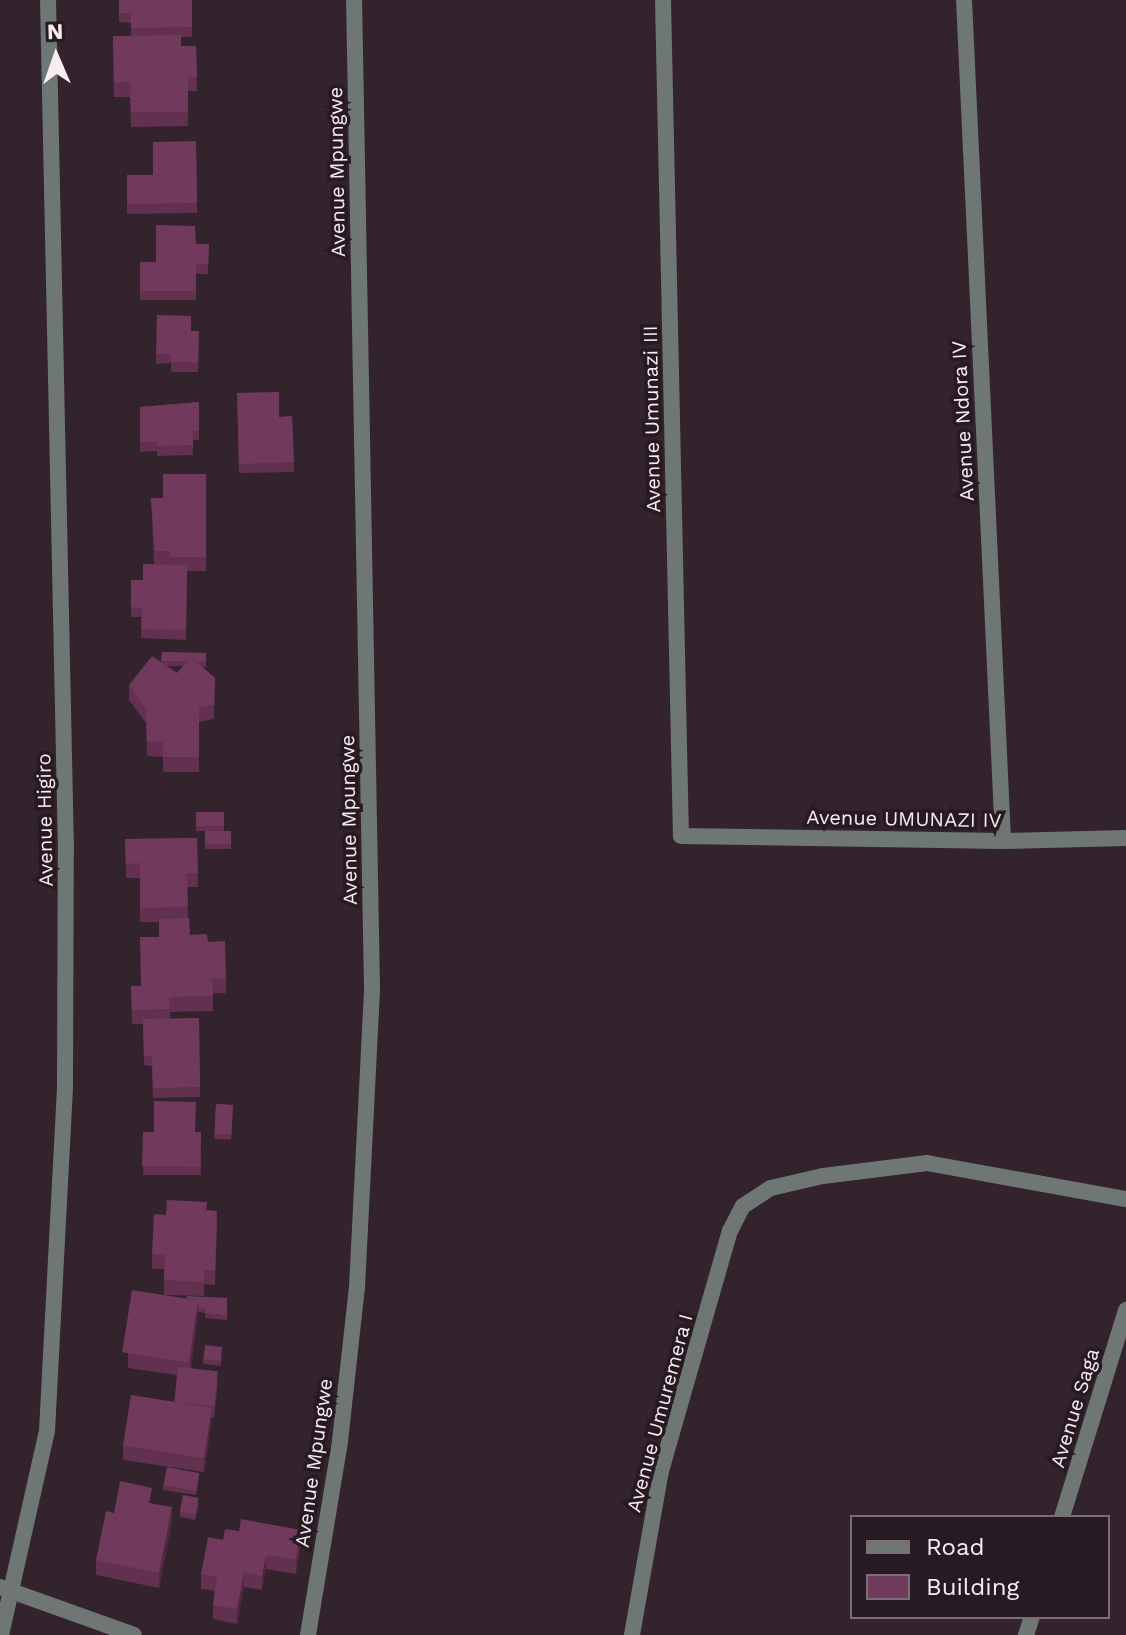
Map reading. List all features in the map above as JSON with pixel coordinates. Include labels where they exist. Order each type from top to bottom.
[{"type":"street","name":"Avenue Higiro","points":[[1,1635],[6,1589],[47,1431],[65,1086],[66,851],[48,0]]},
{"type":"street","name":"Avenue Mpungwe","points":[[308,1635],[340,1441],[357,1287],[372,988],[354,0]]},
{"type":"street","name":"Avenue Umunazi III","points":[[663,0],[681,836]]},
{"type":"street","name":"Avenue Ndora IV","points":[[964,0],[1003,841]]},
{"type":"street","name":"Avenue UMUNAZI IV","points":[[681,836],[1003,841],[1126,838]]},
{"type":"street","name":"Avenue Umuremera I","points":[[632,1635],[661,1471],[730,1231],[743,1206],[771,1188],[823,1176],[927,1163],[1126,1199]]},
{"type":"street","name":"Avenue Saga","points":[[1063,1515],[1126,1310]]},
{"type":"street","points":[[6,1589],[134,1635]]},
{"type":"building","points":[[119,0],[192,0],[192,27],[131,28],[131,13],[119,13]]},
{"type":"building","points":[[181,35],[181,46],[196,46],[197,77],[188,77],[188,112],[131,112],[130,82],[114,82],[113,36]]},
{"type":"building","points":[[196,141],[197,203],[127,204],[127,175],[153,175],[153,142]]},
{"type":"building","points":[[156,225],[195,226],[196,244],[209,244],[208,264],[196,264],[196,291],[140,291],[140,262],[156,262]]},
{"type":"building","points":[[157,315],[191,316],[191,331],[199,331],[198,362],[171,362],[171,354],[156,354]]},
{"type":"building","points":[[279,392],[279,417],[292,416],[294,462],[239,464],[237,393]]},
{"type":"building","points":[[199,402],[199,431],[193,430],[193,445],[157,446],[157,442],[140,442],[140,407]]},
{"type":"building","points":[[163,474],[206,474],[206,557],[170,557],[170,551],[155,551],[151,498],[163,498]]},
{"type":"building","points":[[143,564],[187,565],[186,630],[141,629],[142,608],[131,607],[131,580],[143,580]]},
{"type":"building","points":[[162,652],[206,653],[206,662],[197,662],[191,657],[187,661],[161,661]]},
{"type":"building","points":[[152,656],[177,673],[191,657],[215,678],[214,705],[199,707],[199,757],[163,757],[163,742],[147,741],[146,709],[129,685]]},
{"type":"building","points":[[196,812],[224,812],[224,826],[196,826]]},
{"type":"building","points":[[205,831],[231,831],[231,844],[205,844]]},
{"type":"building","points":[[197,838],[198,873],[187,873],[188,907],[140,908],[140,863],[126,864],[125,839]]},
{"type":"building","points":[[189,918],[190,935],[207,934],[208,942],[225,941],[226,978],[212,979],[213,996],[169,997],[170,1009],[132,1010],[131,986],[141,986],[140,937],[159,937],[159,919]]},
{"type":"building","points":[[199,1018],[200,1087],[153,1088],[152,1056],[144,1056],[143,1019]]},
{"type":"building","points":[[154,1101],[196,1102],[195,1132],[201,1132],[200,1167],[142,1166],[143,1132],[154,1132]]},
{"type":"building","points":[[216,1104],[233,1105],[231,1135],[214,1134]]},
{"type":"building","points":[[167,1200],[207,1202],[206,1210],[217,1211],[215,1270],[204,1270],[204,1282],[164,1280],[165,1255],[152,1254],[154,1214],[166,1215]]},
{"type":"building","points":[[132,1290],[198,1300],[188,1363],[122,1352]]},
{"type":"building","points":[[187,1296],[227,1298],[227,1315],[205,1313],[206,1308],[198,1307],[198,1300]]},
{"type":"building","points":[[205,1345],[222,1347],[220,1361],[203,1359]]},
{"type":"building","points":[[178,1367],[218,1371],[214,1406],[174,1402]]},
{"type":"building","points":[[131,1395],[212,1408],[204,1458],[123,1445]]},
{"type":"building","points":[[167,1467],[199,1473],[196,1491],[164,1485]]},
{"type":"building","points":[[120,1481],[152,1488],[149,1503],[172,1507],[159,1573],[96,1560],[106,1511],[114,1513]]},
{"type":"building","points":[[183,1495],[199,1498],[195,1515],[180,1512]]},
{"type":"building","points":[[241,1519],[301,1530],[296,1560],[266,1555],[262,1576],[244,1572],[237,1609],[213,1605],[217,1577],[201,1574],[208,1537],[223,1540],[225,1529],[239,1531]]}]
